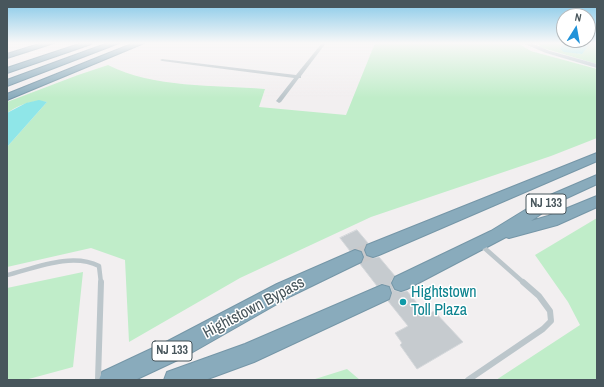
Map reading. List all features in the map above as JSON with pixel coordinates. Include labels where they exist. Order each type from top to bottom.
[{"type":"highway","points":[[7,65],[21,61]]},
{"type":"highway","points":[[7,71],[36,61]]},
{"type":"highway","points":[[7,78],[55,61]]},
{"type":"highway","points":[[7,83],[67,61]]},
{"type":"highway","points":[[7,90],[83,61]]},
{"type":"highway","points":[[7,97],[96,61]]},
{"type":"highway","name":"Hightstown Bypass","points":[[110,380],[176,350],[284,290],[364,253],[597,157]]},
{"type":"highway","name":"NJ 133","points":[[401,283],[497,235],[553,200],[597,179]]},
{"type":"highway","points":[[497,235],[552,221],[597,201]]},
{"type":"highway","points":[[174,380],[246,354],[328,319],[382,293]]},
{"type":"highway","points":[[196,380],[246,354]]},
{"type":"street","points":[[171,61],[299,76]]},
{"type":"street","points":[[279,101],[310,61]]},
{"type":"street","points":[[580,61],[597,66]]},
{"type":"lane","points":[[468,380],[543,329],[551,321],[551,316],[547,306],[539,296],[479,244]]},
{"type":"lane","points":[[7,275],[76,260],[90,261],[99,266],[101,276],[98,380]]},
{"type":"green space","points":[[368,61],[568,61],[597,69],[597,138],[551,156],[371,217],[240,278],[129,342],[125,260],[91,248],[7,267],[7,147],[47,102],[36,101],[26,103],[7,113],[7,102],[108,65],[144,78],[164,82],[265,89],[259,107],[346,115]]},
{"type":"green space","points":[[587,61],[597,61],[597,64]]},
{"type":"green space","points":[[597,218],[597,380],[496,380],[580,325],[568,302],[535,255]]},
{"type":"green space","points":[[83,272],[73,367],[25,380],[7,380],[7,288]]},
{"type":"green space","points":[[347,369],[360,380],[312,380]]},
{"type":"water","points":[[39,100],[47,102],[7,147],[7,113],[26,103]]},
{"type":"building","name":"Hightstown Toll Plaza","points":[[357,230],[368,243],[364,249],[366,256],[373,258],[379,257],[395,276],[391,282],[394,290],[401,292],[407,291],[427,315],[434,311],[463,342],[417,369],[400,345],[402,343],[395,333],[408,326],[388,301],[392,293],[390,287],[382,284],[377,286],[360,264],[364,258],[362,251],[355,249],[350,251],[340,238]]},
{"type":"tunnel","points":[[355,257],[373,250]]},
{"type":"place","name":"Hightstown Toll Plaza","points":[[403,302]]}]
